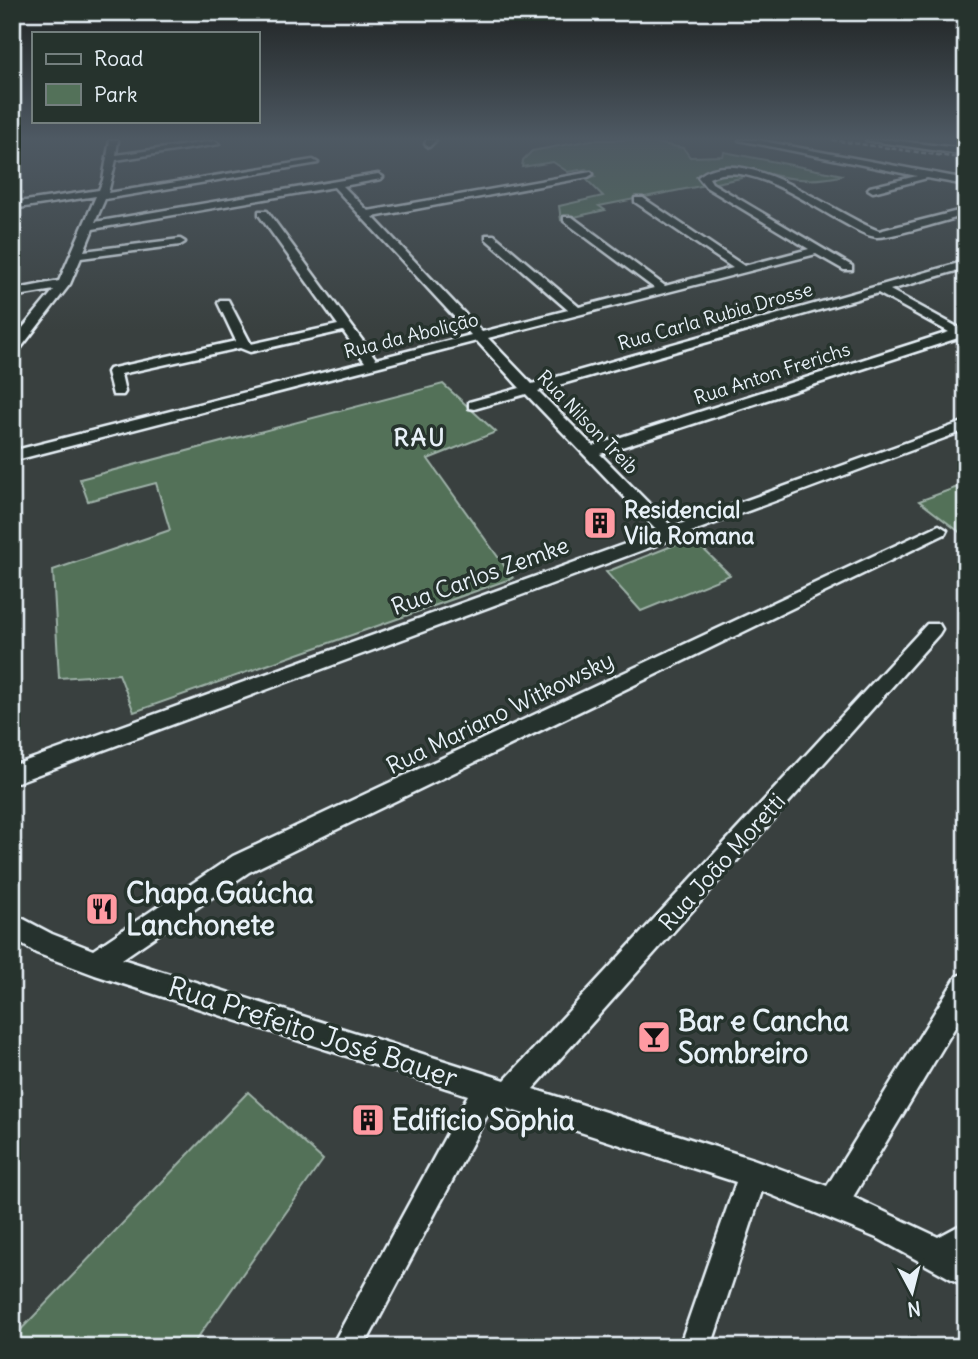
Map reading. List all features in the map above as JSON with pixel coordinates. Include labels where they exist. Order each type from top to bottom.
[{"type":"street","points":[[12,206],[33,203]]},
{"type":"street","points":[[12,350],[64,284],[99,203]]},
{"type":"street","points":[[90,226],[222,203]]},
{"type":"street","name":"Rua Nilson Treib","points":[[354,203],[529,390],[669,533]]},
{"type":"street","points":[[365,215],[428,203]]},
{"type":"street","points":[[644,203],[743,270]]},
{"type":"street","points":[[740,203],[848,268]]},
{"type":"street","points":[[814,203],[878,234],[966,212]]},
{"type":"street","points":[[262,213],[373,364]]},
{"type":"street","points":[[568,219],[663,290]]},
{"type":"street","points":[[490,237],[577,312]]},
{"type":"street","points":[[77,256],[180,242]]},
{"type":"street","name":"Rua da Abolição","points":[[12,456],[818,250]]},
{"type":"street","name":"Rua Carla Rubia Drosse","points":[[474,405],[966,264]]},
{"type":"street","points":[[12,294],[64,284]]},
{"type":"street","points":[[880,289],[964,333]]},
{"type":"street","points":[[224,303],[244,343],[250,348],[346,327]]},
{"type":"street","name":"Rua Anton Frerichs","points":[[590,452],[964,333]]},
{"type":"street","points":[[118,392],[114,373],[244,343]]},
{"type":"street","name":"Rua Carlos Zemke","points":[[12,775],[966,425]]},
{"type":"street","name":"Rua Mariano Witkowsky","points":[[95,963],[241,864],[939,530]]},
{"type":"street","name":"Rua João Moretti","points":[[347,1347],[498,1091],[933,629]]},
{"type":"street","name":"Rua Prefeito José Bauer","points":[[12,925],[45,944],[95,963],[753,1173],[833,1203],[940,1253],[966,1272]]},
{"type":"street","points":[[833,1203],[966,985]]},
{"type":"street","points":[[695,1347],[753,1173]]},
{"type":"street","points":[[940,1253],[966,1237]]},
{"type":"green space","points":[[612,203],[599,206],[605,210],[561,220],[559,206]]},
{"type":"green space","points":[[443,384],[496,432],[428,459],[513,578],[134,712],[119,674],[59,678],[53,570],[170,530],[156,483],[88,501],[80,479]]},
{"type":"green space","points":[[966,484],[966,537],[919,501]]},
{"type":"green space","points":[[692,538],[730,575],[641,611],[606,572]]},
{"type":"green space","points":[[248,1092],[323,1160],[191,1347],[12,1347],[12,1339]]},
{"type":"place","name":"Residencial Vila Romana","points":[[600,523]]},
{"type":"place","name":"Chapa Gaúcha Lanchonete","points":[[102,909]]},
{"type":"place","name":"Bar e Cancha Sombreiro","points":[[654,1037]]},
{"type":"place","name":"Edifício Sophia","points":[[368,1120]]},
{"type":"district","name":"RAU","points":[[420,438]]}]
